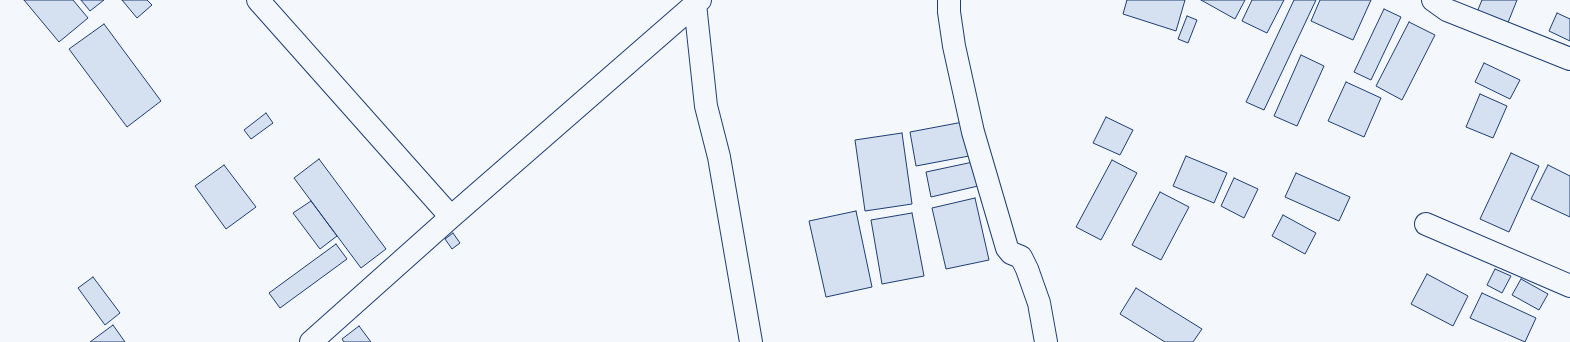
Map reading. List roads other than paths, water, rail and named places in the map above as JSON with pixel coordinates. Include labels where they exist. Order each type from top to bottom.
[{"type":"street","points":[[258,0],[451,217]]},
{"type":"street","points":[[949,0],[949,12],[954,46],[973,132],[1007,248],[1011,254],[1021,257],[1028,269],[1039,303],[1046,342]]},
{"type":"street","points":[[1433,0],[1446,10],[1570,59]]},
{"type":"street","points":[[311,342],[451,217],[697,2]]},
{"type":"street","points":[[697,2],[706,106],[719,156],[751,342]]},
{"type":"street","points":[[1426,224],[1570,286]]}]
